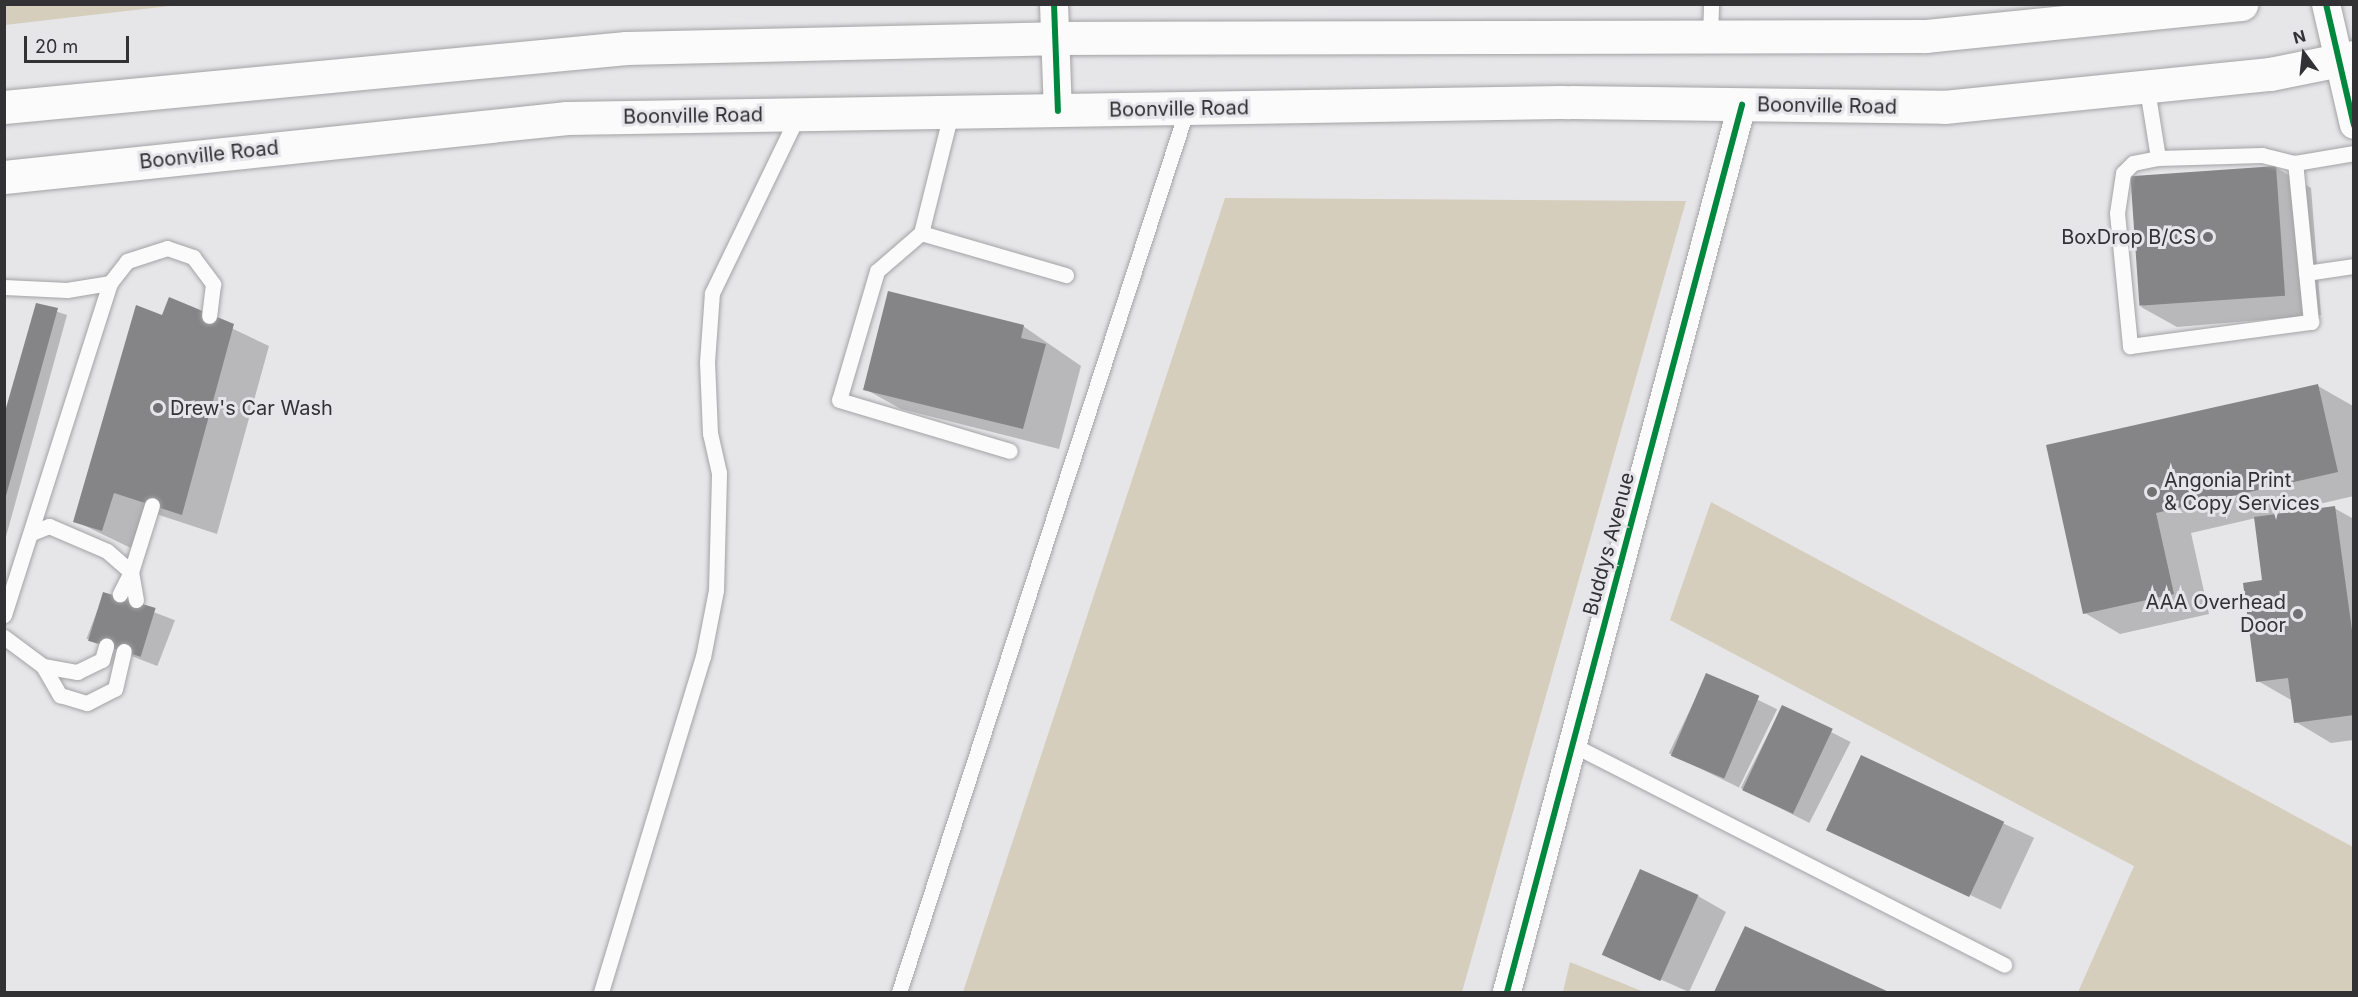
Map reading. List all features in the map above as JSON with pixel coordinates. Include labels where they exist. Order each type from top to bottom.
[{"type":"main road","points":[[4,107],[626,48],[1710,20],[1926,36],[2241,4]]},
{"type":"main road","name":"Boonville Road","points":[[4,177],[567,118],[1187,109],[1742,105],[1944,107],[2147,89],[2346,59]]},
{"type":"street","points":[[1054,4],[1058,111]]},
{"type":"street","points":[[2326,4],[2346,59],[2354,125]]},
{"type":"street","name":"Buddys Avenue","points":[[1507,993],[1742,105]]},
{"type":"lane","points":[[2147,89],[2158,158]]},
{"type":"lane","points":[[899,993],[1187,109]]},
{"type":"lane","points":[[951,113],[921,233],[877,271],[839,400],[1010,451]]},
{"type":"lane","points":[[601,993],[703,657],[716,590],[719,473],[710,433],[707,362],[712,293],[798,115]]},
{"type":"lane","points":[[2295,163],[2311,322],[2130,346],[2118,203],[2123,173],[2133,163],[2158,158],[2262,155],[2295,163],[2354,153]]},
{"type":"lane","points":[[921,233],[1066,275]]},
{"type":"lane","points":[[4,615],[34,532],[110,283],[127,261],[167,248],[193,257],[213,284],[209,316]]},
{"type":"lane","points":[[2307,273],[2354,267]]},
{"type":"lane","points":[[4,286],[67,290],[110,283]]},
{"type":"lane","points":[[120,594],[131,572],[152,505]]},
{"type":"lane","points":[[34,532],[49,526],[76,535],[131,572],[136,600]]},
{"type":"lane","points":[[4,637],[43,666],[60,696],[87,703],[115,688],[124,651]]},
{"type":"lane","points":[[43,666],[77,672],[102,660],[106,646]]},
{"type":"lane","points":[[1573,745],[2004,965]]},
{"type":"shaded area","points":[[5,4],[178,4],[178,5],[5,25]]},
{"type":"shaded area","points":[[1225,198],[1686,201],[1462,992],[963,992]]},
{"type":"shaded area","points":[[1711,502],[2353,847],[2353,992],[2078,992],[2134,866],[1670,620]]},
{"type":"shaded area","points":[[1570,962],[1644,992],[1563,992]]},
{"type":"building","name":"BoxDrop B/CS","points":[[2276,166],[2285,296],[2139,306],[2130,176]]},
{"type":"building","points":[[888,291],[1024,325],[1021,338],[1046,344],[1023,429],[863,390]]},
{"type":"building","name":"Drew's Car Wash","points":[[169,297],[234,324],[182,515],[114,493],[102,531],[73,522],[136,305],[162,315]]},
{"type":"building","points":[[36,303],[58,308],[4,503],[4,415]]},
{"type":"building","name":"Angonia Print & Copy Services","points":[[2318,384],[2338,472],[2156,513],[2174,594],[2083,614],[2046,445]]},
{"type":"building","name":"AAA Overhead Door","points":[[2335,506],[2354,645],[2354,715],[2294,723],[2288,678],[2256,682],[2243,583],[2262,580],[2254,517]]},
{"type":"building","points":[[103,592],[156,608],[141,657],[88,641]]},
{"type":"building","points":[[1706,673],[1759,696],[1724,779],[1671,756]]},
{"type":"building","points":[[1782,705],[1833,729],[1793,814],[1742,790]]},
{"type":"building","points":[[1861,755],[2004,822],[1969,897],[1826,830]]},
{"type":"building","points":[[1640,869],[1698,895],[1660,981],[1602,955]]},
{"type":"building","points":[[1745,926],[1889,992],[1714,992]]},
{"type":"cycle path","points":[[1054,4],[1058,111]]},
{"type":"cycle path","points":[[2326,4],[2354,125]]},
{"type":"cycle path","points":[[1507,992],[1742,105]]},
{"type":"place","name":"BoxDrop B/CS","points":[[2208,237]]},
{"type":"place","name":"Drew's Car Wash","points":[[158,408]]},
{"type":"place","name":"Angonia Print & Copy Services","points":[[2152,492]]},
{"type":"place","name":"AAA Overhead Door","points":[[2298,614]]}]
